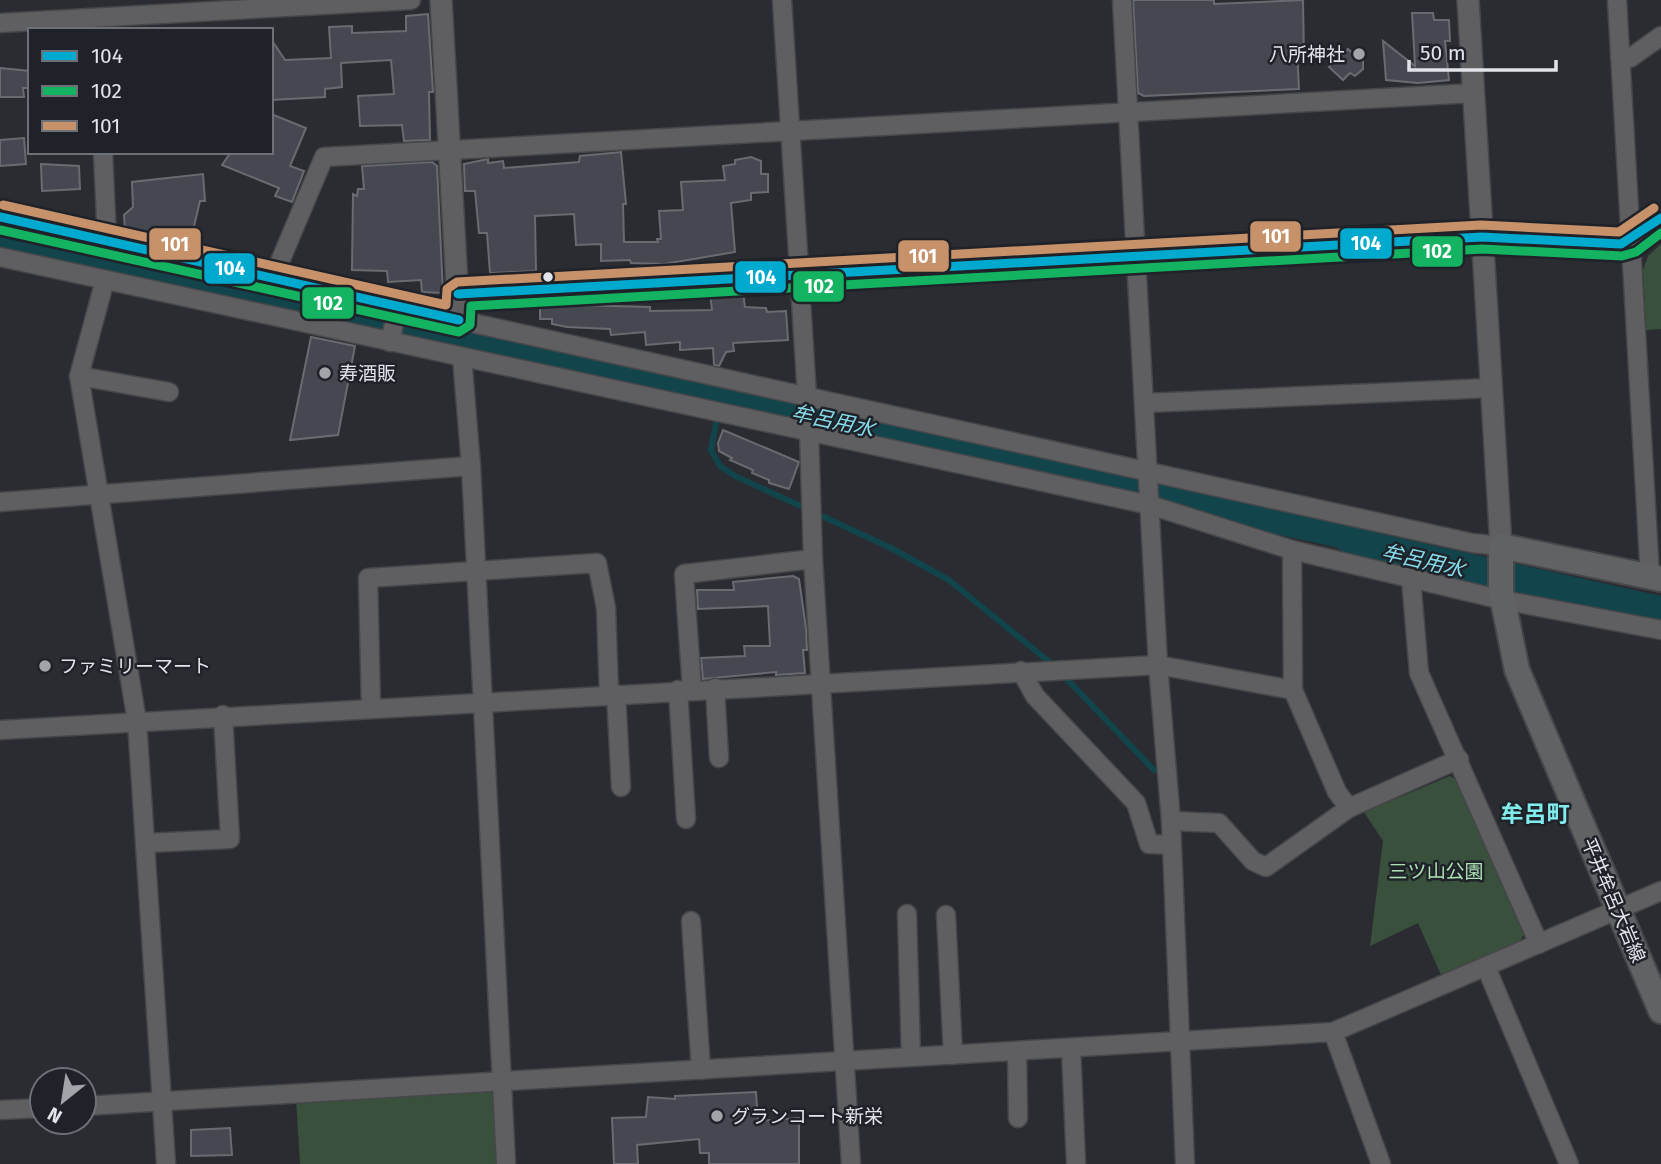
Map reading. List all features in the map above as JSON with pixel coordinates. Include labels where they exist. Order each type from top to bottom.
[{"type":"main road","points":[[1501,553],[1656,578]]},
{"type":"main road","name":"平井牟呂大岩線","points":[[1501,553],[1502,596],[1517,670],[1661,1011]]},
{"type":"street","points":[[95,0],[96,24]]},
{"type":"street","points":[[0,23],[96,24],[411,0]]},
{"type":"street","points":[[441,0],[459,320]]},
{"type":"street","points":[[782,0],[807,396]]},
{"type":"street","points":[[1122,0],[1158,665],[1171,821],[1185,1164]]},
{"type":"street","points":[[0,217],[273,278],[394,324],[462,358],[807,396],[1149,474],[1472,543],[1501,553],[1468,0]]},
{"type":"street","points":[[1617,0],[1630,241],[1656,578]]},
{"type":"street","points":[[1620,58],[1630,58],[1661,36]]},
{"type":"street","points":[[273,278],[324,157],[1474,93]]},
{"type":"street","points":[[103,154],[107,241]]},
{"type":"street","points":[[458,294],[798,278],[1482,237],[1621,244],[1630,241],[1661,218]]},
{"type":"street","points":[[0,257],[105,280],[394,324],[459,320],[809,431],[1150,502],[1292,550],[1411,579],[1661,629]]},
{"type":"street","points":[[105,280],[79,376],[137,721],[166,1164]]},
{"type":"street","points":[[462,358],[471,466],[506,1164]]},
{"type":"street","points":[[79,376],[169,392]]},
{"type":"street","points":[[1145,403],[1491,388]]},
{"type":"street","points":[[809,431],[813,559],[851,1164]]},
{"type":"street","points":[[0,502],[98,497],[471,466]]},
{"type":"street","points":[[1292,550],[1293,690],[1337,792],[1349,808]]},
{"type":"street","points":[[685,819],[684,574],[813,559]]},
{"type":"street","points":[[371,707],[368,578],[597,563],[606,608],[621,787]]},
{"type":"street","points":[[1411,579],[1419,673],[1539,944]]},
{"type":"street","points":[[0,730],[820,681],[1158,665],[1293,690]]},
{"type":"street","points":[[1021,671],[1035,696],[1136,803],[1149,844],[1171,845]]},
{"type":"street","points":[[715,688],[719,758]]},
{"type":"street","points":[[147,843],[230,839],[223,715]]},
{"type":"street","points":[[1171,821],[1219,823],[1253,861],[1266,867],[1349,808],[1459,759]]},
{"type":"street","points":[[98,1105],[1333,1032],[1661,891]]},
{"type":"street","points":[[907,915],[911,1057]]},
{"type":"street","points":[[946,915],[953,1055]]},
{"type":"street","points":[[691,921],[701,1070]]},
{"type":"street","points":[[1486,967],[1562,1162]]},
{"type":"street","points":[[1333,1032],[1381,1164]]},
{"type":"street","points":[[1071,1048],[1076,1164]]},
{"type":"street","points":[[1017,1051],[1017,1118]]},
{"type":"street","points":[[0,1110],[28,1109]]},
{"type":"green space","points":[[1661,244],[1661,329],[1646,330],[1643,270],[1648,256]]},
{"type":"green space","name":"三ツ山公園","points":[[1450,776],[1457,780],[1524,934],[1519,943],[1442,977],[1418,923],[1370,946],[1383,841],[1364,812]]},
{"type":"green space","points":[[488,1088],[495,1093],[498,1164],[300,1164],[296,1100]]},
{"type":"building","points":[[1133,0],[1214,0],[1214,4],[1303,0],[1304,58],[1297,50],[1299,89],[1144,96],[1138,93]]},
{"type":"building","points":[[1412,13],[1433,13],[1434,20],[1449,20],[1450,41],[1445,41],[1449,80],[1418,83],[1386,80],[1383,41],[1415,66]]},
{"type":"building","points":[[428,14],[433,92],[429,92],[430,140],[404,141],[402,125],[360,126],[358,96],[394,94],[391,60],[341,63],[342,87],[325,89],[325,97],[273,100],[273,42],[285,60],[331,58],[329,27],[352,26],[352,33],[406,31],[406,16]]},
{"type":"building","points":[[1356,48],[1363,57],[1363,69],[1355,76],[1350,73],[1343,80],[1329,67],[1348,49],[1351,52]]},
{"type":"building","points":[[0,68],[28,71],[28,88],[23,88],[24,97],[0,97]]},
{"type":"building","points":[[273,115],[306,128],[290,166],[304,171],[292,202],[275,196],[279,188],[222,165],[230,154],[273,154]]},
{"type":"building","points":[[24,138],[26,164],[0,166],[0,140]]},
{"type":"building","points":[[621,152],[626,204],[623,204],[624,242],[658,242],[657,239],[661,239],[659,211],[683,210],[681,182],[725,180],[723,166],[735,164],[735,160],[751,157],[761,161],[761,174],[768,174],[768,192],[751,193],[751,200],[731,203],[735,252],[664,264],[631,263],[630,260],[601,261],[601,244],[576,245],[574,214],[535,216],[536,271],[490,273],[487,233],[479,233],[475,191],[465,191],[464,164],[488,159],[488,163],[503,161],[504,168],[579,162],[580,156]]},
{"type":"building","points":[[432,162],[437,166],[443,293],[422,292],[421,280],[388,282],[387,271],[352,270],[353,194],[357,196],[358,189],[364,189],[362,166]]},
{"type":"building","points":[[41,164],[79,166],[80,189],[42,191]]},
{"type":"building","points":[[203,174],[205,201],[200,201],[190,243],[125,230],[124,215],[133,207],[132,182]]},
{"type":"building","points":[[743,293],[745,307],[766,308],[767,312],[786,311],[788,340],[733,343],[734,351],[726,352],[719,366],[714,365],[713,348],[680,350],[680,342],[646,345],[645,332],[611,335],[610,329],[567,327],[552,324],[552,319],[540,319],[540,304],[650,307],[650,311],[712,310],[710,294]]},
{"type":"building","points":[[311,337],[355,346],[338,435],[290,440]]},
{"type":"building","points":[[723,430],[799,462],[789,489],[769,483],[769,480],[752,473],[753,470],[730,460],[732,458],[719,451],[718,443]]},
{"type":"building","points":[[793,576],[799,579],[806,628],[807,650],[803,650],[805,673],[776,675],[776,672],[703,679],[701,658],[745,656],[744,646],[770,646],[768,606],[698,609],[697,590],[734,590],[733,582]]},
{"type":"building","points":[[756,1092],[758,1121],[799,1118],[799,1164],[709,1164],[709,1153],[700,1153],[699,1139],[637,1145],[638,1164],[614,1164],[612,1118],[646,1117],[648,1097],[675,1099],[675,1096]]},
{"type":"building","points":[[230,1128],[232,1155],[191,1156],[191,1130]]},
{"type":"waterway","name":"牟呂用水","points":[[0,241],[1344,531],[1369,549],[1661,614]]},
{"type":"waterway","points":[[717,418],[711,450],[720,466],[735,476],[805,508]]},
{"type":"waterway","points":[[822,516],[891,548],[949,580],[1052,664]]},
{"type":"waterway","points":[[1062,674],[1154,770]]},
{"type":"transit line","name":"101","points":[[3,205],[446,305],[447,289],[457,282],[1481,225],[1619,232],[1654,208]]},
{"type":"transit line","name":"104","points":[[0,217],[459,320]]},
{"type":"transit line","name":"104","points":[[458,294],[1482,237],[1621,244],[1661,218]]},
{"type":"transit line","name":"102","points":[[0,230],[459,332],[470,325],[471,306],[1482,249],[1622,256],[1636,252],[1661,233]]},
{"type":"place","name":"八所神社","points":[[1359,54]]},
{"type":"place","name":"寿酒販","points":[[325,373]]},
{"type":"place","name":"ファミリーマート","points":[[45,666]]},
{"type":"place","name":"グランコート新栄","points":[[717,1116]]},
{"type":"district","name":"牟呂町","points":[[1535,814]]}]
